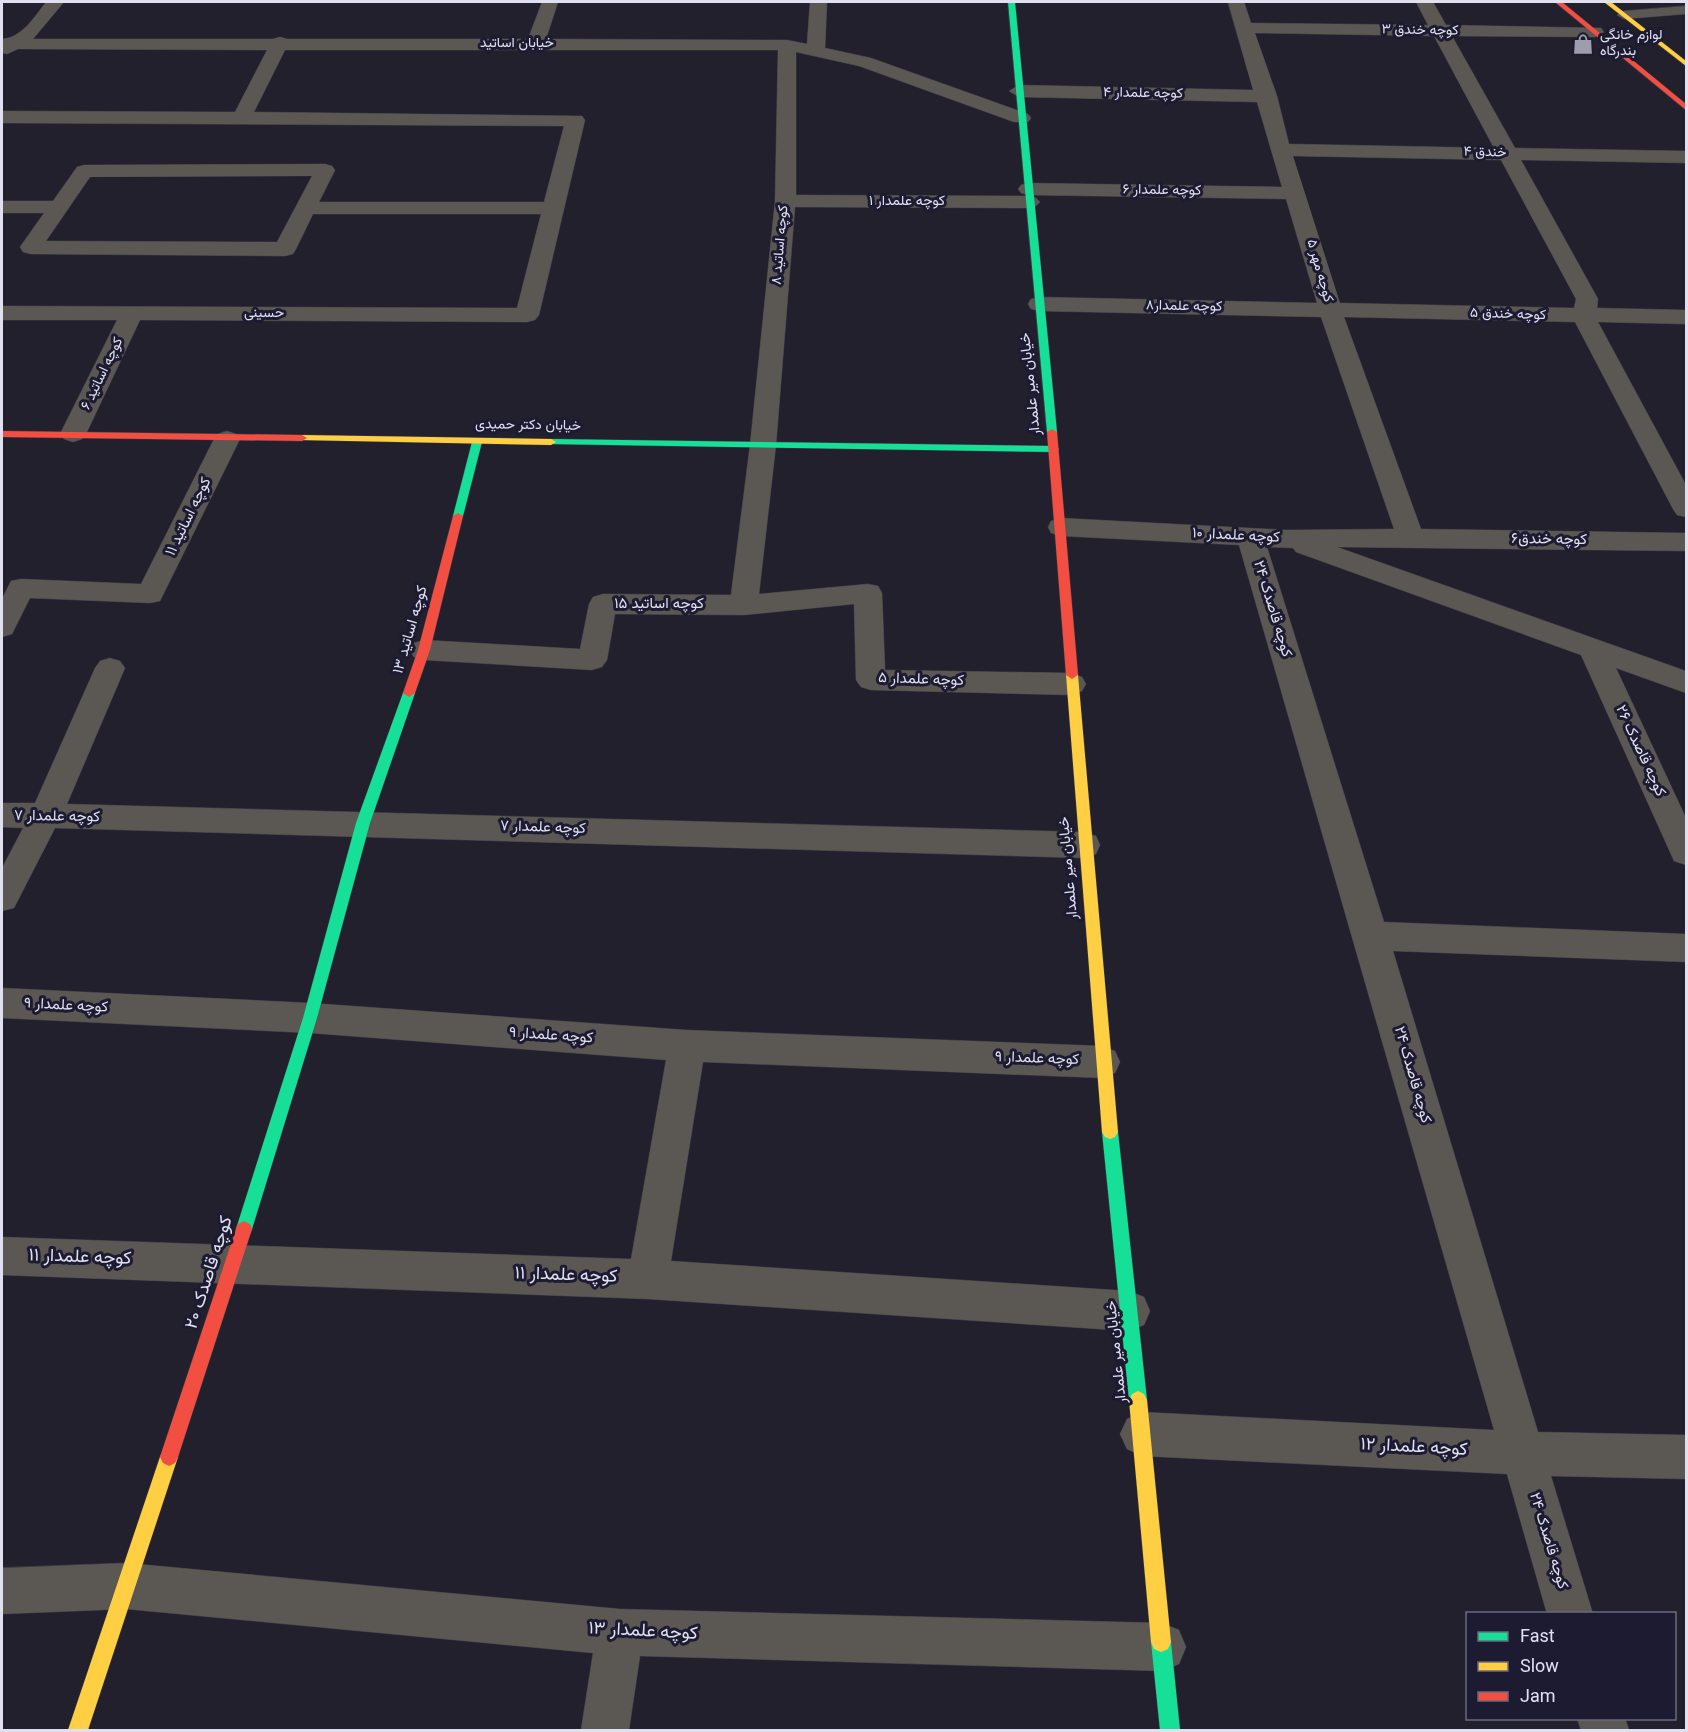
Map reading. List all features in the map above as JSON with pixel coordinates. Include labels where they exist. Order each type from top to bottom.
[{"type":"street","points":[[5,47],[33,30],[55,2]]},
{"type":"street","points":[[535,44],[550,2]]},
{"type":"street","points":[[816,51],[819,2]]},
{"type":"street","name":"خیابان میر علمدار","points":[[1011,2],[1061,527],[1071,684],[1102,1062],[1130,1311],[1170,1731]]},
{"type":"street","name":"کوچه مهر ۵","points":[[1236,2],[1267,96],[1330,309],[1411,538]]},
{"type":"street","points":[[1425,2],[1443,31],[1506,153],[1587,299],[1584,317],[1686,509]]},
{"type":"street","points":[[1558,2],[1686,108]]},
{"type":"street","points":[[1607,2],[1686,64]]},
{"type":"street","name":"کوچه خندق ۳","points":[[1245,28],[1595,32]]},
{"type":"street","points":[[1358,30],[1364,48]]},
{"type":"street","points":[[241,119],[279,42]]},
{"type":"street","name":"خیابان اساتید","points":[[5,47],[279,42],[787,45],[864,62],[1021,118]]},
{"type":"street","name":"کوچه اساتید ۸","points":[[764,445],[785,201],[787,45]]},
{"type":"street","name":"کوچه علمدار ۴","points":[[1018,91],[1267,96]]},
{"type":"street","points":[[2,117],[575,120],[554,208],[307,208]]},
{"type":"street","name":"خندق ۴","points":[[1283,150],[1686,157]]},
{"type":"street","points":[[325,170],[307,208],[285,249],[31,247],[84,171],[325,170]]},
{"type":"street","name":"کوچه علمدار ۶","points":[[1029,196],[1296,193]]},
{"type":"street","name":"کوچه علمدار ۱","points":[[785,201],[1029,196]]},
{"type":"street","points":[[2,207],[58,207]]},
{"type":"street","name":"حسینی","points":[[2,313],[527,315],[554,208]]},
{"type":"street","name":"کوچه علمدار۸","points":[[1039,304],[1330,309]]},
{"type":"street","name":"کوچه خندق ۵","points":[[1330,309],[1584,317],[1686,317]]},
{"type":"street","name":"کوچه اساتید ۶","points":[[73,434],[132,313]]},
{"type":"street","name":"خیابان دکتر حمیدی","points":[[2,434],[1054,449]]},
{"type":"street","name":"کوچه اساتید ۱۱","points":[[2,627],[21,588],[150,594],[227,439]]},
{"type":"street","name":"کوچه اساتید ۱۳","points":[[363,823],[424,650],[477,442]]},
{"type":"street","points":[[744,604],[764,445]]},
{"type":"street","name":"کوچه علمدار ۱۰","points":[[1061,527],[1287,539],[1411,538]]},
{"type":"street","name":"کوچه قاصدک ۲۴","points":[[1250,537],[1371,936],[1569,1612]]},
{"type":"street","name":"کوچه خندق۶","points":[[1411,538],[1686,542]]},
{"type":"street","points":[[1287,539],[1686,682]]},
{"type":"street","name":"کوچه علمدار ۵","points":[[744,604],[868,593],[871,680],[1071,684]]},
{"type":"street","name":"کوچه اساتید ۱۵","points":[[424,650],[592,660],[603,604],[744,604]]},
{"type":"street","name":"کوچه قاصدک ۲۶","points":[[1593,650],[1686,852]]},
{"type":"street","points":[[2,898],[45,817],[110,668]]},
{"type":"street","name":"کوچه علمدار ۷","points":[[2,816],[363,823],[1084,845]]},
{"type":"street","name":"کوچه قاصدک ۲۰","points":[[78,1731],[233,1263],[310,1018],[363,823]]},
{"type":"street","points":[[1371,936],[1686,948]]},
{"type":"street","name":"کوچه علمدار ۹","points":[[2,1003],[310,1018],[687,1046],[1102,1062]]},
{"type":"street","points":[[648,1279],[687,1046]]},
{"type":"street","name":"کوچه علمدار ۱۱","points":[[2,1256],[648,1279],[1130,1311]]},
{"type":"street","name":"کوچه علمدار ۱۲","points":[[1142,1434],[1522,1453],[1686,1457]]},
{"type":"street","name":"کوچه علمدار ۱۳","points":[[2,1590],[126,1586],[620,1632],[1162,1647]]},
{"type":"street","points":[[605,1731],[620,1632]]},
{"type":"lane","points":[[1624,15],[1686,10]]},
{"type":"traffic: fast","points":[[1011,2],[1052,432]]},
{"type":"traffic: fast","points":[[458,516],[477,442]]},
{"type":"traffic: fast","points":[[551,442],[1054,449]]},
{"type":"traffic: fast","points":[[244,1229],[310,1018],[363,823],[409,693]]},
{"type":"traffic: fast","points":[[1110,1132],[1138,1400]]},
{"type":"traffic: fast","points":[[1161,1642],[1170,1730]]},
{"type":"traffic: slow","points":[[1607,2],[1686,64]]},
{"type":"traffic: slow","points":[[302,438],[551,442]]},
{"type":"traffic: slow","points":[[1072,675],[1110,1132]]},
{"type":"traffic: slow","points":[[1138,1400],[1161,1642]]},
{"type":"traffic: slow","points":[[78,1730],[169,1457]]},
{"type":"traffic: jam","points":[[1558,2],[1686,108]]},
{"type":"traffic: jam","points":[[1052,432],[1072,675]]},
{"type":"traffic: jam","points":[[2,434],[302,438]]},
{"type":"traffic: jam","points":[[409,693],[424,650],[458,516]]},
{"type":"traffic: jam","points":[[169,1457],[244,1229]]},
{"type":"place","name":"لوازم خانگی بندرگاه","points":[[1583,44]]}]
